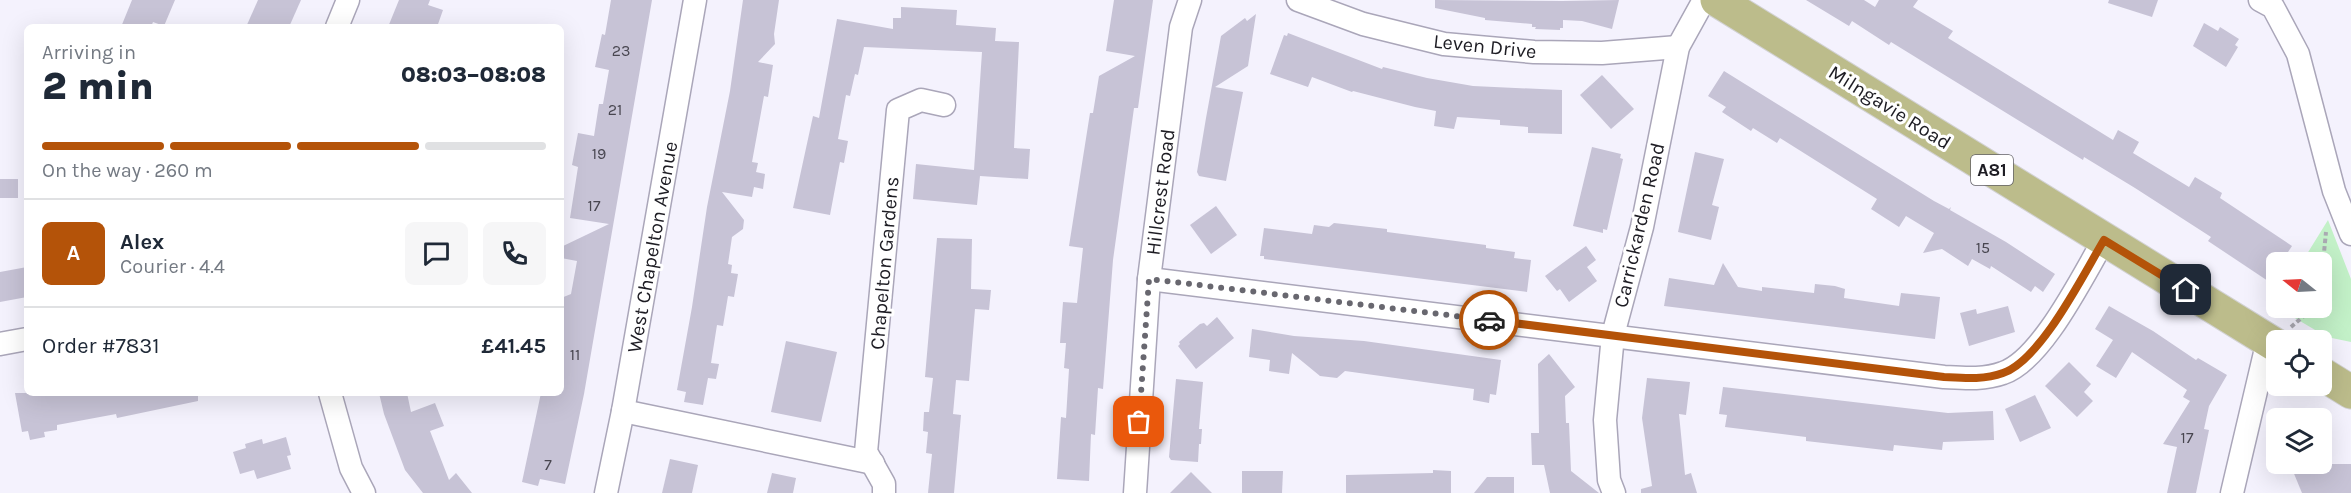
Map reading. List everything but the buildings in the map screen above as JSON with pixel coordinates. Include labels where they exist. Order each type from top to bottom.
[{"type":"main road","name":"Milngavie Road","points":[[1717,0],[2104,240],[2266,334]]},
{"type":"main road","points":[[2332,380],[2351,392]]},
{"type":"street","points":[[338,24],[348,0]]},
{"type":"street","name":"West Chapelton Avenue","points":[[606,493],[623,411],[694,0]]},
{"type":"street","name":"Hillcrest Road","points":[[1135,493],[1149,279],[1181,27],[1190,0]]},
{"type":"street","name":"Leven Drive","points":[[1298,0],[1363,24],[1444,44],[1534,52],[1580,53],[1678,47]]},
{"type":"street","name":"Carrickarden Road","points":[[1614,493],[1609,480],[1605,420],[1614,335],[1642,227],[1678,47],[1704,0]]},
{"type":"street","points":[[2270,2],[2298,54],[2334,190],[2347,224]]},
{"type":"street","name":"Chapelton Gardens","points":[[884,493],[884,484],[866,452],[898,110],[921,100],[944,105]]},
{"type":"street","points":[[1149,279],[1944,377],[1975,378],[2004,373],[2022,362],[2038,345],[2104,240]]},
{"type":"street","points":[[0,344],[24,340]]},
{"type":"street","points":[[2232,493],[2266,377]]},
{"type":"street","points":[[331,396],[351,468],[364,493]]},
{"type":"street","points":[[623,411],[873,463]]},
{"type":"path","points":[[2324,252],[2326,232],[2347,224]]},
{"type":"path","points":[[2288,330],[2302,318]]},
{"type":"green space","points":[[2328,220],[2351,279],[2351,342],[2332,338],[2332,330],[2315,330],[2295,318],[2332,318],[2332,252],[2308,252]]},
{"type":"way so far","points":[[1139,422],[1149,279],[1489,320]]},
{"type":"route","points":[[1489,320],[1944,377],[1975,378],[2004,373],[2022,362],[2038,345],[2054,323],[2104,240],[2186,290]]}]
